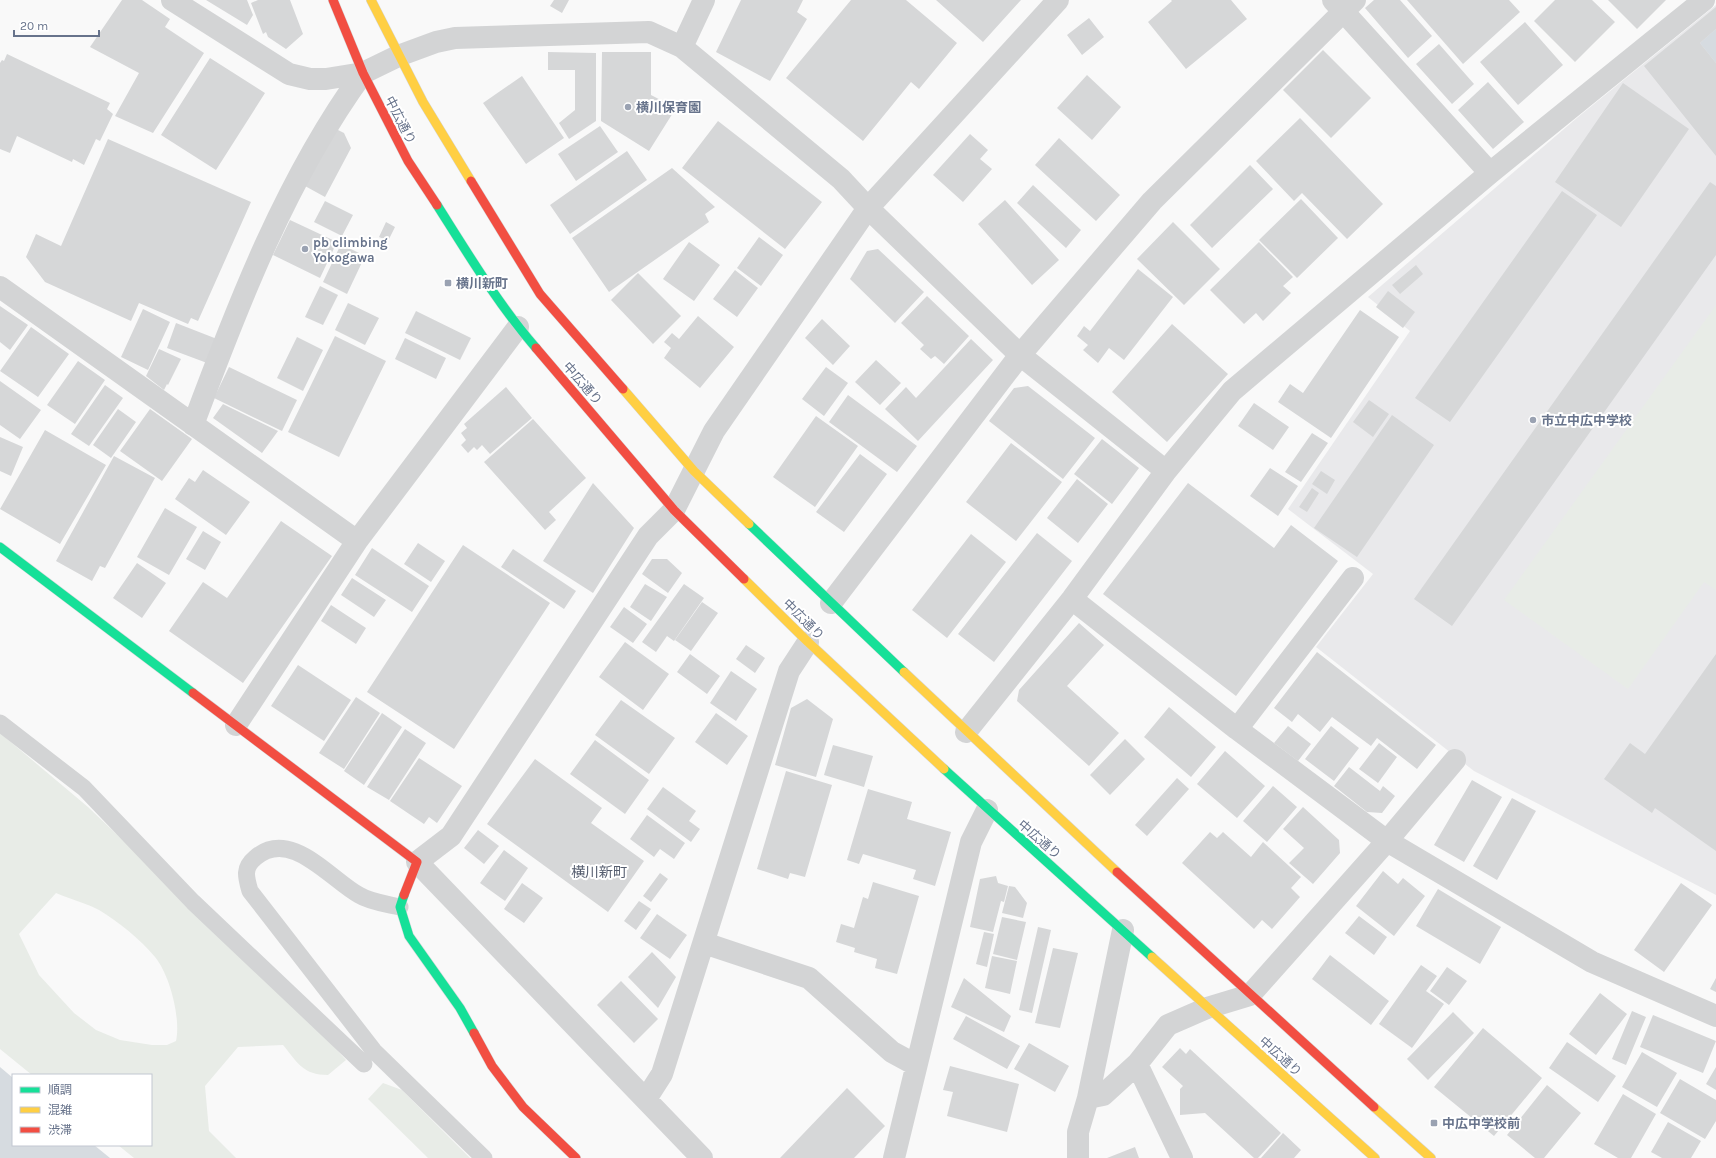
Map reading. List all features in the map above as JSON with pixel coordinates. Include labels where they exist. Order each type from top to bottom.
[{"type":"street","points":[[172,0],[289,74],[310,79],[326,79],[363,73],[398,56],[436,42],[455,38],[649,32],[682,47],[841,179],[868,208],[1020,355],[1166,471]]},
{"type":"street","name":"中広通り","points":[[333,0],[363,73],[408,161],[480,273],[518,327],[674,510],[714,547],[808,642],[987,810],[1123,930],[1207,1008],[1375,1158]]},
{"type":"street","points":[[371,0],[398,56],[423,102],[540,294],[694,471],[966,732],[1250,995],[1431,1158]]},
{"type":"street","points":[[682,47],[704,0]]},
{"type":"street","points":[[576,1158],[523,1107],[492,1066],[460,1008],[409,936],[400,907],[417,862],[451,836],[648,536],[674,510],[714,430],[868,208],[1058,0]]},
{"type":"street","points":[[966,732],[1072,599],[1166,471],[1232,391],[1490,174],[1704,0]]},
{"type":"street","points":[[831,603],[1020,355],[1152,201],[1343,4],[1490,174]]},
{"type":"street","points":[[193,425],[224,340],[267,242],[289,197],[338,106],[363,73]]},
{"type":"street","points":[[0,288],[357,541]]},
{"type":"street","points":[[236,725],[357,541],[518,327]]},
{"type":"street","points":[[0,547],[417,862],[702,1158]]},
{"type":"street","points":[[1237,729],[1354,578]]},
{"type":"street","points":[[1072,599],[1237,729],[1387,841],[1592,962],[1716,1016]]},
{"type":"street","points":[[646,1099],[662,1074],[789,671],[808,642]]},
{"type":"street","points":[[1088,1098],[1103,1096],[1137,1064],[1168,1025],[1207,1008],[1250,995],[1387,841],[1455,760]]},
{"type":"street","points":[[894,1158],[971,842],[987,810]]},
{"type":"street","points":[[1078,1158],[1078,1132],[1088,1098],[1123,930]]},
{"type":"street","points":[[704,943],[809,978],[892,1052],[916,1065]]},
{"type":"street","points":[[1137,1064],[1182,1158]]},
{"type":"lane","points":[[0,723],[84,788],[193,902],[365,1063],[484,1158]]},
{"type":"lane","points":[[365,1063],[250,890],[245,876],[251,862],[262,851],[281,848],[303,855],[359,896],[400,907]]},
{"type":"shaded area","name":"市立中広中学校","points":[[1716,5],[1716,895],[1474,771],[1316,647],[1373,574],[1288,509],[1410,331],[1368,297],[1578,117]]},
{"type":"shaded area","points":[[1716,29],[1716,63],[1700,43]]},
{"type":"shaded area","points":[[1716,305],[1716,590],[1704,582],[1628,689],[1504,600]]},
{"type":"shaded area","points":[[0,733],[88,807],[300,1009],[346,1060],[328,1075],[313,1073],[302,1067],[283,1045],[238,1047],[205,1086],[209,1131],[236,1158],[134,1158],[119,1146],[152,1146],[152,1074],[31,1074],[0,1049]],"holes":[[[56,893],[89,905],[122,925],[155,957],[170,986],[176,1010],[176,1041],[167,1045],[152,1045],[120,1040],[96,1030],[74,1013],[39,975],[19,934]]]},
{"type":"shaded area","points":[[0,1067],[12,1077],[12,1146],[95,1146],[110,1158],[0,1158]]},
{"type":"shaded area","points":[[383,1083],[402,1090],[470,1158],[428,1158],[368,1099]]},
{"type":"building","points":[[122,0],[142,0],[170,19],[165,27],[204,53],[153,133],[115,116],[139,73],[90,47]]},
{"type":"building","points":[[206,0],[247,0],[253,15],[247,25]]},
{"type":"building","points":[[258,0],[290,0],[303,34],[286,49],[268,37],[266,32],[263,34],[251,3]]},
{"type":"building","points":[[554,0],[569,0],[562,13],[550,6]]},
{"type":"building","points":[[741,0],[803,0],[797,12],[807,19],[770,81],[716,52]]},
{"type":"building","points":[[851,0],[906,0],[957,43],[919,89],[911,82],[863,141],[786,78]]},
{"type":"building","points":[[936,0],[1021,0],[983,42]]},
{"type":"building","points":[[1171,0],[1231,0],[1247,19],[1186,69],[1148,22],[1172,1]]},
{"type":"building","points":[[1374,0],[1400,0],[1432,36],[1408,58],[1365,8]]},
{"type":"building","points":[[1407,0],[1509,0],[1520,12],[1463,64]]},
{"type":"building","points":[[1555,0],[1592,0],[1615,22],[1575,62],[1534,21]]},
{"type":"building","points":[[1608,0],[1666,0],[1637,29]]},
{"type":"building","points":[[1716,7],[1716,29],[1700,43],[1716,63],[1716,156],[1644,66]]},
{"type":"building","points":[[1089,18],[1104,37],[1082,55],[1067,35]]},
{"type":"building","points":[[1525,22],[1563,65],[1518,105],[1480,62]]},
{"type":"building","points":[[1439,44],[1474,84],[1452,104],[1416,64]]},
{"type":"building","points":[[1323,50],[1371,98],[1331,138],[1283,90]]},
{"type":"building","points":[[548,52],[596,53],[596,121],[569,139],[559,123],[575,110],[575,70],[548,70]]},
{"type":"building","points":[[602,52],[651,52],[651,95],[676,108],[649,151],[601,121]]},
{"type":"building","points":[[7,54],[110,103],[107,109],[113,114],[100,141],[96,139],[84,165],[73,159],[72,162],[17,136],[10,153],[0,149],[0,63],[2,60],[4,61]]},
{"type":"building","points":[[210,58],[265,93],[216,170],[161,135]]},
{"type":"building","points":[[1087,75],[1121,107],[1092,140],[1057,108]]},
{"type":"building","points":[[522,76],[564,138],[526,164],[483,103]]},
{"type":"building","points":[[1488,82],[1524,122],[1493,149],[1458,110]]},
{"type":"building","points":[[1623,83],[1689,129],[1621,227],[1555,182]]},
{"type":"building","points":[[1300,118],[1383,204],[1347,239],[1302,193],[1294,201],[1256,161]]},
{"type":"building","points":[[718,121],[822,202],[785,249],[682,168]]},
{"type":"building","points":[[600,126],[618,152],[576,181],[558,154]]},
{"type":"building","points":[[336,129],[344,133],[351,148],[325,197],[305,186]]},
{"type":"building","points":[[970,134],[988,150],[980,159],[992,169],[963,202],[933,175]]},
{"type":"building","points":[[1059,138],[1120,195],[1096,221],[1035,165]]},
{"type":"building","points":[[108,139],[251,202],[198,321],[191,318],[188,324],[139,303],[131,321],[45,282],[26,257],[36,234],[61,246]]},
{"type":"building","points":[[627,151],[647,180],[570,234],[550,205]]},
{"type":"building","points":[[1250,165],[1273,189],[1212,248],[1190,225]]},
{"type":"building","points":[[672,168],[715,207],[705,214],[709,222],[609,292],[572,238]]},
{"type":"building","points":[[1710,182],[1716,186],[1716,255],[1452,626],[1414,599]]},
{"type":"building","points":[[1033,185],[1081,230],[1066,248],[1017,203]]},
{"type":"building","points":[[1562,191],[1597,215],[1450,422],[1415,398]]},
{"type":"building","points":[[1301,199],[1338,238],[1297,278],[1259,240]]},
{"type":"building","points":[[1005,200],[1059,260],[1032,285],[978,224]]},
{"type":"building","points":[[325,201],[353,215],[342,236],[314,222]]},
{"type":"building","name":"pb climbing Yokogawa","points":[[290,220],[337,242],[320,278],[273,255]]},
{"type":"building","points":[[386,222],[395,227],[388,241],[379,237]]},
{"type":"building","points":[[1173,222],[1220,269],[1184,305],[1137,259]]},
{"type":"building","points":[[759,237],[783,255],[761,286],[737,268]]},
{"type":"building","points":[[689,242],[720,265],[694,301],[663,279]]},
{"type":"building","points":[[1259,242],[1293,277],[1283,286],[1291,293],[1263,321],[1256,313],[1244,324],[1210,290]]},
{"type":"building","points":[[341,244],[365,256],[347,294],[323,282]]},
{"type":"building","points":[[878,249],[924,292],[895,323],[850,279],[867,251]]},
{"type":"building","points":[[1416,265],[1423,274],[1400,294],[1392,285]]},
{"type":"building","points":[[1138,269],[1173,297],[1124,360],[1109,348],[1098,363],[1083,350],[1088,345],[1077,336],[1084,326],[1090,331]]},
{"type":"building","points":[[735,270],[758,288],[737,317],[713,299]]},
{"type":"building","points":[[638,273],[681,316],[653,344],[611,300]]},
{"type":"building","points":[[320,286],[338,295],[323,325],[305,317]]},
{"type":"building","points":[[1388,291],[1415,312],[1403,328],[1376,307]]},
{"type":"building","points":[[927,296],[969,336],[944,364],[935,356],[931,359],[920,349],[924,345],[901,323]]},
{"type":"building","points":[[348,303],[379,318],[365,345],[335,330]]},
{"type":"building","points":[[0,306],[28,325],[10,350],[0,342]]},
{"type":"building","points":[[143,309],[170,322],[148,370],[121,357]]},
{"type":"building","points":[[1360,310],[1399,337],[1331,438],[1278,402],[1290,384],[1303,393]]},
{"type":"building","points":[[416,311],[471,338],[460,360],[405,333]]},
{"type":"building","points":[[698,316],[734,347],[700,388],[664,358],[671,348],[664,342],[672,333],[679,339]]},
{"type":"building","points":[[822,319],[850,346],[833,365],[805,338]]},
{"type":"building","points":[[176,323],[217,339],[207,363],[167,348]]},
{"type":"building","points":[[1172,324],[1228,374],[1167,442],[1112,392]]},
{"type":"building","points":[[31,327],[69,354],[38,397],[0,371]]},
{"type":"building","points":[[335,336],[386,361],[339,457],[288,432]]},
{"type":"building","points":[[297,337],[323,350],[303,391],[277,378]]},
{"type":"building","points":[[405,338],[446,358],[436,379],[395,359]]},
{"type":"building","points":[[971,339],[993,360],[918,441],[885,409],[906,387],[916,398]]},
{"type":"building","points":[[159,349],[181,359],[164,390],[146,376]]},
{"type":"building","points":[[876,360],[901,383],[880,405],[855,382]]},
{"type":"building","points":[[78,361],[105,380],[75,424],[47,405]]},
{"type":"building","points":[[229,367],[297,400],[282,431],[214,398]]},
{"type":"building","points":[[826,367],[848,383],[824,416],[802,399]]},
{"type":"building","points":[[0,381],[41,410],[20,439],[0,425]]},
{"type":"building","points":[[105,385],[123,398],[89,446],[71,434]]},
{"type":"building","points":[[1028,386],[1095,438],[1063,479],[989,421],[1014,388]]},
{"type":"building","points":[[506,387],[532,418],[490,454],[482,445],[477,450],[474,447],[468,453],[461,445],[466,440],[461,433],[467,428],[464,424]]},
{"type":"building","points":[[848,395],[917,446],[897,472],[829,422]]},
{"type":"building","points":[[1369,400],[1389,414],[1373,437],[1353,422]]},
{"type":"building","points":[[1254,403],[1289,427],[1273,450],[1238,426]]},
{"type":"building","points":[[223,404],[278,431],[262,453],[213,418]]},
{"type":"building","points":[[118,409],[136,422],[111,458],[93,445]]},
{"type":"building","points":[[150,409],[192,439],[162,481],[120,451]]},
{"type":"building","points":[[1392,415],[1434,445],[1357,557],[1314,528]]},
{"type":"building","points":[[816,416],[858,446],[815,507],[773,477]]},
{"type":"building","points":[[533,419],[586,478],[549,512],[556,520],[545,530],[484,462]]},
{"type":"building","points":[[45,430],[106,465],[60,544],[0,509]]},
{"type":"building","points":[[1312,433],[1328,443],[1301,482],[1285,472]]},
{"type":"building","points":[[0,437],[23,447],[11,476],[0,471]]},
{"type":"building","points":[[1102,439],[1139,468],[1112,504],[1074,474]]},
{"type":"building","points":[[1011,443],[1062,482],[1016,541],[966,502]]},
{"type":"building","points":[[860,454],[887,474],[844,532],[816,512]]},
{"type":"building","points":[[114,456],[155,478],[105,568],[100,566],[92,581],[56,561]]},
{"type":"building","points":[[1270,468],[1298,486],[1278,516],[1250,496]]},
{"type":"building","points":[[203,470],[250,502],[226,535],[175,499],[189,478],[195,482]]},
{"type":"building","points":[[1321,471],[1335,480],[1327,494],[1312,484]]},
{"type":"building","points":[[1077,479],[1108,504],[1078,543],[1047,518]]},
{"type":"building","points":[[593,483],[634,528],[593,593],[543,561]]},
{"type":"building","points":[[1188,483],[1274,548],[1291,525],[1338,561],[1236,696],[1103,594]]},
{"type":"building","points":[[1312,488],[1319,493],[1307,512],[1299,507]]},
{"type":"building","points":[[165,508],[197,527],[169,575],[137,557]]},
{"type":"building","points":[[281,521],[332,556],[243,683],[169,631],[203,582],[227,598]]},
{"type":"building","points":[[203,531],[221,542],[205,570],[186,559]]},
{"type":"building","points":[[1037,533],[1072,561],[994,662],[958,634]]},
{"type":"building","points":[[971,534],[1006,562],[947,638],[912,610]]},
{"type":"building","points":[[418,543],[445,561],[431,582],[404,564]]},
{"type":"building","points":[[463,545],[550,603],[454,749],[367,692]]},
{"type":"building","points":[[372,548],[429,586],[412,612],[355,575]]},
{"type":"building","points":[[513,549],[576,591],[564,609],[501,567]]},
{"type":"building","points":[[652,559],[667,559],[682,573],[668,593],[642,574]]},
{"type":"building","points":[[137,563],[166,583],[142,618],[113,598]]},
{"type":"building","points":[[352,578],[386,600],[374,617],[341,595]]},
{"type":"building","points":[[645,584],[667,597],[651,621],[630,607]]},
{"type":"building","points":[[684,584],[704,598],[674,641],[667,636],[656,652],[642,642]]},
{"type":"building","points":[[702,602],[718,613],[691,651],[675,640]]},
{"type":"building","points":[[331,605],[366,628],[356,644],[321,621]]},
{"type":"building","points":[[624,607],[647,624],[633,643],[610,627]]},
{"type":"building","points":[[1079,623],[1104,645],[1067,686],[1119,733],[1089,766],[1017,701],[1019,690]]},
{"type":"building","points":[[625,642],[669,674],[643,710],[599,677]]},
{"type":"building","points":[[746,645],[765,658],[755,673],[736,659]]},
{"type":"building","points":[[1317,652],[1436,745],[1417,769],[1377,738],[1371,746],[1332,717],[1320,732],[1298,714],[1292,722],[1274,708]]},
{"type":"building","points":[[690,654],[720,676],[707,694],[677,672]]},
{"type":"building","points":[[1716,654],[1716,851],[1655,808],[1652,813],[1604,779],[1630,743],[1645,754]]},
{"type":"building","points":[[298,665],[351,700],[324,741],[271,706]]},
{"type":"building","points":[[731,671],[757,689],[736,721],[710,703]]},
{"type":"building","points":[[356,697],[380,713],[344,769],[319,753]]},
{"type":"building","points":[[807,699],[833,719],[816,777],[775,765],[791,708]]},
{"type":"building","points":[[621,700],[675,738],[649,774],[595,735]]},
{"type":"building","points":[[1169,707],[1216,747],[1191,777],[1144,737]]},
{"type":"building","points":[[382,713],[402,727],[364,785],[344,771]]},
{"type":"building","points":[[716,713],[748,736],[727,765],[695,742]]},
{"type":"building","points":[[1288,726],[1311,744],[1298,761],[1274,743]]},
{"type":"building","points":[[1331,726],[1359,748],[1334,781],[1305,759]]},
{"type":"building","points":[[405,729],[426,743],[389,800],[367,787]]},
{"type":"building","points":[[1125,739],[1145,759],[1110,795],[1090,775]]},
{"type":"building","points":[[595,740],[649,780],[625,814],[570,774]]},
{"type":"building","points":[[1379,743],[1397,757],[1378,783],[1359,769]]},
{"type":"building","points":[[833,745],[873,756],[864,787],[824,775]]},
{"type":"building","points":[[1225,751],[1265,786],[1237,818],[1197,784]]},
{"type":"building","points":[[419,758],[462,786],[437,823],[429,817],[424,824],[390,801]]},
{"type":"building","points":[[535,759],[602,808],[591,823],[644,861],[608,912],[487,824]]},
{"type":"building","points":[[1349,767],[1380,791],[1383,786],[1395,796],[1382,813],[1367,812],[1334,786]]},
{"type":"building","points":[[786,771],[832,785],[805,877],[790,873],[788,879],[757,869]]},
{"type":"building","points":[[1177,778],[1189,789],[1147,836],[1135,825]]},
{"type":"building","points":[[1472,780],[1502,797],[1464,862],[1434,845]]},
{"type":"building","points":[[1273,786],[1297,807],[1267,842],[1243,821]]},
{"type":"building","points":[[663,787],[696,811],[689,821],[700,829],[691,842],[647,809]]},
{"type":"building","points":[[868,789],[912,802],[907,819],[951,832],[935,886],[913,879],[916,870],[863,854],[859,864],[847,860]]},
{"type":"building","points":[[1512,798],[1536,811],[1497,880],[1473,866]]},
{"type":"building","points":[[1303,807],[1339,840],[1340,853],[1313,884],[1289,863],[1304,848],[1283,829]]},
{"type":"building","points":[[647,815],[685,843],[674,859],[660,849],[654,857],[630,839]]},
{"type":"building","points":[[478,830],[499,846],[484,864],[464,848]]},
{"type":"building","points":[[1210,832],[1217,838],[1223,832],[1251,857],[1263,842],[1301,877],[1291,888],[1300,897],[1272,929],[1262,920],[1254,929],[1182,863]]},
{"type":"building","points":[[504,850],[528,868],[505,901],[480,883]]},
{"type":"building","points":[[1383,871],[1398,884],[1403,878],[1425,896],[1394,936],[1356,906]]},
{"type":"building","points":[[660,873],[668,879],[651,902],[643,896]]},
{"type":"building","points":[[996,876],[998,883],[1008,886],[1004,902],[1001,901],[993,932],[970,927],[980,879]]},
{"type":"building","points":[[873,882],[919,896],[897,974],[875,968],[877,959],[854,952],[855,948],[836,942],[841,924],[854,928],[863,897],[868,899]]},
{"type":"building","points":[[522,883],[543,898],[524,923],[504,909]]},
{"type":"building","points":[[1681,883],[1712,905],[1664,972],[1634,950]]},
{"type":"building","points":[[1009,886],[1015,887],[1027,903],[1023,918],[1002,913]]},
{"type":"building","points":[[1438,889],[1501,927],[1480,964],[1416,926]]},
{"type":"building","points":[[639,901],[651,909],[636,930],[624,921]]},
{"type":"building","points":[[657,914],[687,935],[670,959],[640,938]]},
{"type":"building","points":[[1359,916],[1387,937],[1374,955],[1345,933]]},
{"type":"building","points":[[1002,917],[1026,922],[1017,960],[993,954]]},
{"type":"building","points":[[1038,927],[1051,930],[1032,1013],[1019,1010]]},
{"type":"building","points":[[984,932],[994,934],[987,967],[976,964]]},
{"type":"building","points":[[1053,948],[1078,953],[1060,1028],[1035,1023]]},
{"type":"building","points":[[652,952],[676,977],[658,1008],[628,977]]},
{"type":"building","points":[[1330,955],[1389,1001],[1371,1025],[1312,979]]},
{"type":"building","points":[[992,956],[1017,961],[1010,994],[985,988]]},
{"type":"building","points":[[1421,965],[1437,976],[1426,991],[1444,1004],[1412,1048],[1379,1024]]},
{"type":"building","points":[[1447,967],[1467,981],[1449,1005],[1430,991]]},
{"type":"building","points":[[964,978],[1011,1016],[1004,1032],[951,1007]]},
{"type":"building","points":[[1716,978],[1716,992],[1710,989]]},
{"type":"building","points":[[621,981],[658,1019],[634,1043],[597,1005]]},
{"type":"building","points":[[1600,993],[1627,1014],[1596,1055],[1569,1034]]},
{"type":"building","points":[[1632,1011],[1646,1017],[1626,1065],[1612,1059]]},
{"type":"building","points":[[1453,1012],[1474,1033],[1428,1080],[1407,1059]]},
{"type":"building","points":[[1653,1015],[1716,1041],[1703,1073],[1640,1047]]},
{"type":"building","points":[[966,1016],[1020,1046],[1007,1069],[953,1039]]},
{"type":"building","points":[[1483,1028],[1542,1078],[1494,1136],[1434,1087]]},
{"type":"building","points":[[1567,1042],[1616,1076],[1598,1102],[1549,1068]]},
{"type":"building","points":[[1029,1043],[1069,1066],[1055,1092],[1014,1069]]},
{"type":"building","points":[[1180,1048],[1186,1054],[1190,1049],[1281,1133],[1258,1158],[1254,1158],[1205,1113],[1180,1115],[1180,1089],[1183,1086],[1162,1067]]},
{"type":"building","points":[[1642,1052],[1677,1073],[1657,1107],[1622,1087]]},
{"type":"building","points":[[950,1066],[1019,1084],[1007,1132],[947,1116],[953,1092],[943,1090]]},
{"type":"building","points":[[1716,1067],[1716,1090],[1706,1084]]},
{"type":"building","points":[[1680,1079],[1716,1100],[1716,1121],[1705,1139],[1660,1113]]},
{"type":"building","points":[[1547,1085],[1581,1113],[1544,1158],[1535,1158],[1507,1135]]},
{"type":"building","points":[[847,1088],[885,1126],[854,1158],[780,1158]]},
{"type":"building","points":[[1623,1094],[1656,1114],[1631,1158],[1618,1158],[1594,1144]]},
{"type":"building","points":[[1668,1122],[1701,1141],[1691,1158],[1662,1158],[1651,1152]]},
{"type":"building","points":[[1283,1133],[1301,1150],[1294,1158],[1261,1158]]},
{"type":"building","points":[[1135,1147],[1139,1158],[1107,1158]]},
{"type":"traffic: fast","points":[[437,205],[496,296],[536,348]]},
{"type":"traffic: fast","points":[[749,524],[904,672]]},
{"type":"traffic: fast","points":[[0,547],[193,693]]},
{"type":"traffic: fast","points":[[944,769],[1152,957]]},
{"type":"traffic: fast","points":[[404,895],[400,907],[409,936],[460,1008],[474,1033]]},
{"type":"traffic: slow","points":[[371,0],[423,102],[471,181]]},
{"type":"traffic: slow","points":[[623,389],[694,471],[749,524]]},
{"type":"traffic: slow","points":[[744,579],[808,642],[944,769]]},
{"type":"traffic: slow","points":[[904,672],[1117,872]]},
{"type":"traffic: slow","points":[[1152,957],[1375,1158]]},
{"type":"traffic: slow","points":[[1374,1107],[1431,1158]]},
{"type":"traffic: jam","points":[[333,0],[363,73],[408,161],[437,205]]},
{"type":"traffic: jam","points":[[471,181],[540,294],[623,389]]},
{"type":"traffic: jam","points":[[536,348],[674,510],[744,579]]},
{"type":"traffic: jam","points":[[193,693],[417,862],[404,895]]},
{"type":"traffic: jam","points":[[1117,872],[1374,1107]]},
{"type":"traffic: jam","points":[[474,1033],[492,1066],[523,1107],[576,1158]]},
{"type":"place","name":"横川保育園","points":[[628,107]]},
{"type":"place","name":"pb climbing Yokogawa","points":[[305,249]]},
{"type":"place","name":"横川新町","points":[[448,283]]},
{"type":"place","name":"市立中広中学校","points":[[1533,420]]},
{"type":"place","name":"中広中学校前","points":[[1434,1123]]},
{"type":"district","name":"横川新町","points":[[599,872]]}]
